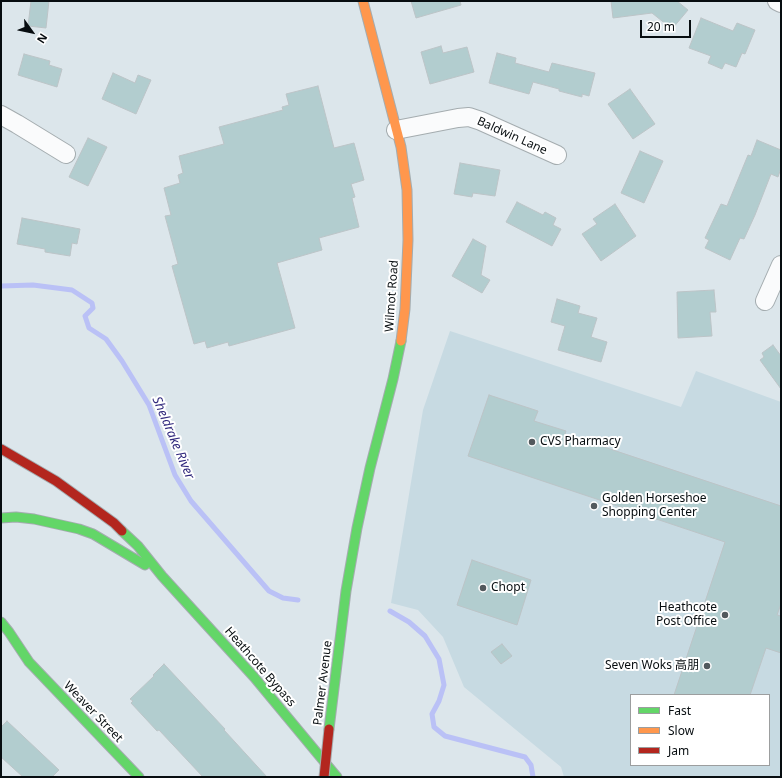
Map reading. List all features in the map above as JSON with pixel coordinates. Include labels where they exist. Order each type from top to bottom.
[{"type":"main road","name":"Wilmot Road","points":[[346,591],[370,468],[402,335],[405,309],[408,240],[406,190],[400,148],[363,1]]},
{"type":"main road","name":"Heathcote Bypass","points":[[1,449],[56,482],[114,524],[138,546],[162,576],[254,676],[337,777]]},
{"type":"main road","name":"Heathcote Bypass","points":[[1,518],[16,517],[34,519],[79,529],[112,545],[162,576]]},
{"type":"main road","name":"Palmer Avenue","points":[[324,777],[346,591]]},
{"type":"main road","name":"Weaver Street","points":[[1,622],[29,662],[139,777]]},
{"type":"main road","name":"Weaver Street","points":[[12,651],[29,662]]},
{"type":"street","points":[[777,1],[781,3]]},
{"type":"street","points":[[1,115],[66,154]]},
{"type":"street","name":"Baldwin Lane","points":[[396,130],[469,117],[481,120],[556,155]]},
{"type":"street","points":[[765,301],[781,265]]},
{"type":"shaded area","name":"Golden Horseshoe Shopping Center","points":[[450,331],[681,407],[696,371],[781,402],[781,777],[564,777],[561,767],[464,687],[443,637],[418,610],[391,603],[423,410]]},
{"type":"building","points":[[31,1],[49,1],[46,28],[28,26]]},
{"type":"building","points":[[411,1],[460,1],[461,5],[416,18]]},
{"type":"building","points":[[611,1],[677,1],[688,10],[672,29],[652,13],[613,18]]},
{"type":"building","points":[[701,18],[733,31],[737,23],[755,30],[745,54],[742,53],[736,67],[725,63],[722,69],[708,63],[711,56],[689,48]]},
{"type":"building","points":[[441,46],[443,53],[467,47],[474,72],[430,84],[421,52]]},
{"type":"building","points":[[497,53],[516,58],[515,63],[549,72],[552,63],[595,73],[589,96],[582,94],[582,97],[533,82],[529,94],[489,83]]},
{"type":"building","points":[[24,54],[50,61],[49,65],[62,69],[57,87],[18,75]]},
{"type":"building","points":[[113,73],[135,83],[138,75],[151,80],[136,114],[102,99]]},
{"type":"building","points":[[318,86],[334,148],[354,143],[364,180],[351,184],[355,197],[352,198],[359,227],[319,238],[322,250],[277,263],[295,328],[229,346],[228,342],[207,348],[205,341],[194,344],[172,266],[178,264],[165,216],[171,215],[164,188],[180,183],[178,175],[183,173],[179,156],[224,144],[219,127],[283,110],[282,107],[289,105],[286,94]]},
{"type":"building","points":[[630,89],[655,124],[633,139],[608,104]]},
{"type":"building","points":[[88,138],[107,147],[88,186],[69,177]]},
{"type":"building","points":[[757,140],[781,150],[781,168],[778,177],[771,174],[744,239],[740,238],[730,260],[705,248],[709,240],[705,238],[721,204],[727,206],[748,155],[751,156]]},
{"type":"building","points":[[640,151],[663,161],[644,203],[621,193]]},
{"type":"building","points":[[460,163],[500,170],[495,196],[473,193],[472,197],[454,194]]},
{"type":"building","points":[[517,202],[543,215],[545,212],[556,218],[553,225],[561,229],[552,246],[506,222]]},
{"type":"building","points":[[615,204],[636,236],[601,261],[582,234],[597,224],[593,219]]},
{"type":"building","points":[[22,218],[80,229],[77,244],[72,243],[70,256],[45,252],[45,249],[17,244]]},
{"type":"building","points":[[473,239],[486,246],[481,275],[490,280],[482,293],[452,276]]},
{"type":"building","points":[[714,290],[716,312],[710,312],[712,336],[678,338],[677,292]]},
{"type":"building","points":[[557,299],[580,306],[578,313],[597,318],[591,337],[607,342],[601,362],[558,350],[565,326],[551,322]]},
{"type":"building","points":[[773,345],[781,356],[781,389],[760,360],[764,357],[762,353]]},
{"type":"building","points":[[489,395],[538,411],[534,421],[566,431],[565,434],[781,506],[781,604],[777,615],[781,616],[781,653],[766,648],[750,694],[674,694],[725,542],[468,456]]},
{"type":"building","points":[[472,560],[531,580],[517,625],[457,605]]},
{"type":"building","points":[[502,644],[512,656],[501,664],[491,652]]},
{"type":"building","points":[[164,664],[225,729],[224,730],[267,777],[203,777],[159,730],[157,731],[131,703],[133,701],[130,699]]},
{"type":"building","points":[[7,721],[59,770],[52,777],[23,777],[1,757],[1,727]]},
{"type":"waterway","name":"Sheldrake River","points":[[1,286],[33,285],[72,290],[92,303],[93,308],[85,316],[89,328],[106,339],[122,361],[149,405],[175,475],[191,501],[269,591],[283,598],[298,600]]},
{"type":"waterway","name":"Sheldrake River","points":[[390,611],[409,622],[425,636],[439,659],[444,685],[439,701],[432,714],[434,727],[445,736],[525,757],[531,765],[533,777]]},
{"type":"traffic: fast","points":[[329,729],[346,591],[357,528],[401,341]]},
{"type":"traffic: fast","points":[[1,518],[16,517],[34,519],[79,529],[93,534],[145,565]]},
{"type":"traffic: fast","points":[[122,531],[138,546],[162,576],[254,677],[337,777]]},
{"type":"traffic: fast","points":[[1,622],[29,662],[139,777]]},
{"type":"traffic: slow","points":[[363,1],[401,147],[407,190],[408,240],[405,309],[401,341]]},
{"type":"traffic: jam","points":[[1,449],[56,481],[114,523],[122,531]]},
{"type":"traffic: jam","points":[[324,777],[329,729]]},
{"type":"place","name":"CVS Pharmacy","points":[[532,442]]},
{"type":"place","name":"Golden Horseshoe Shopping Center","points":[[594,506]]},
{"type":"place","name":"Chopt","points":[[483,588]]},
{"type":"place","name":"Heathcote Post Office","points":[[725,615]]},
{"type":"place","name":"Seven Woks 高朋","points":[[707,666]]}]
